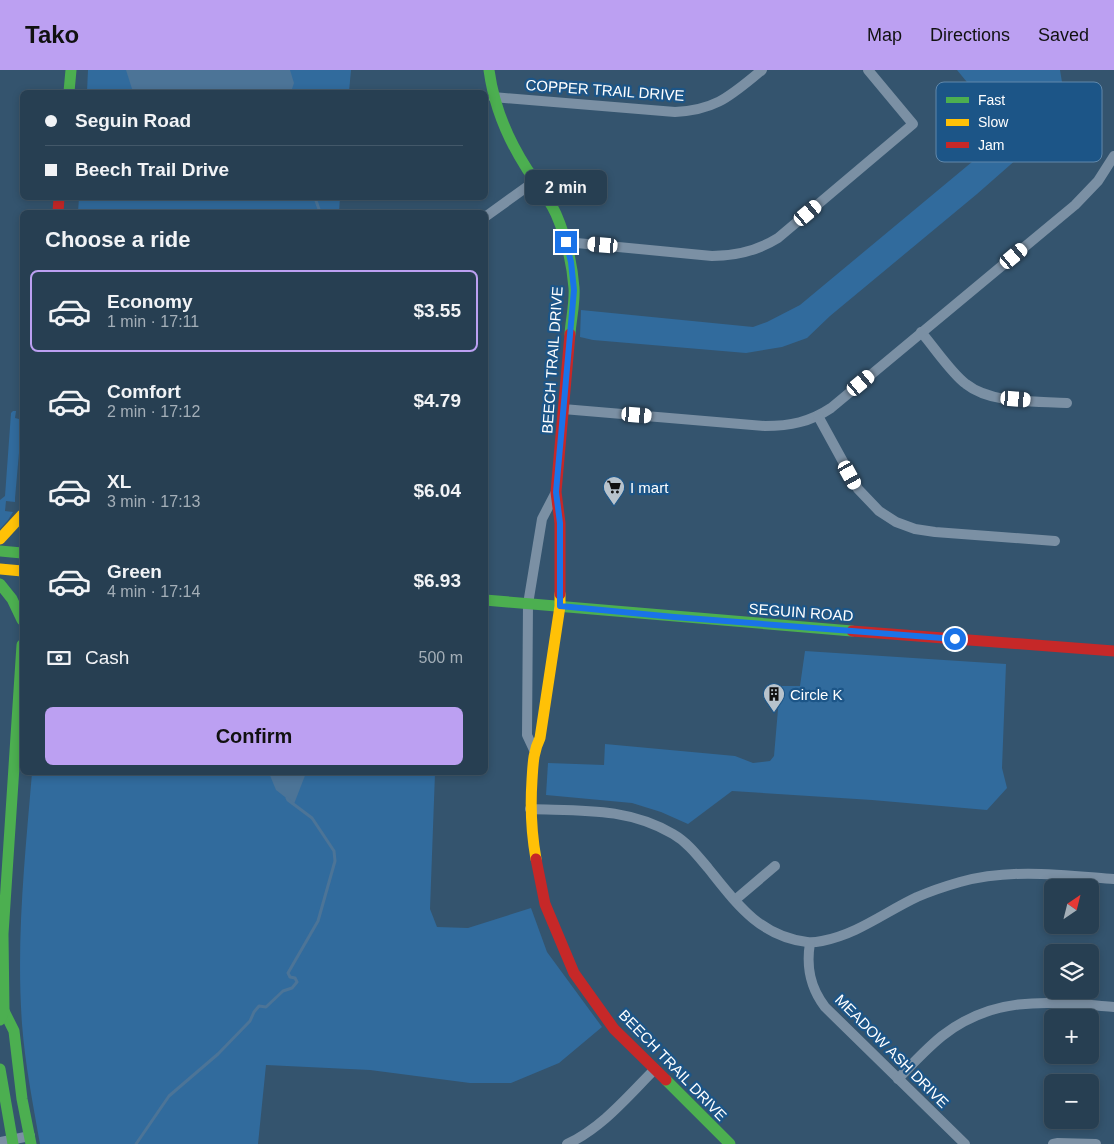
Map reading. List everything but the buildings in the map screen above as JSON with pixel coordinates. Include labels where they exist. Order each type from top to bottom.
[{"type":"street","points":[[69,90],[71,70]]},
{"type":"street","name":"BEECH TRAIL DRIVE","points":[[489,70],[493,97],[510,142],[554,210],[566,242],[571,262],[574,290],[556,492],[560,523],[560,606],[540,738],[534,750],[530,809],[531,832],[545,904],[574,973],[614,1029],[730,1144]]},
{"type":"street","name":"COPPER TRAIL DRIVE","points":[[493,97],[675,112],[693,111],[711,107],[727,99],[762,70]]},
{"type":"street","points":[[566,242],[712,256],[732,256],[751,252],[778,238],[913,124],[868,70]]},
{"type":"street","points":[[564,409],[765,426],[786,426],[818,416],[831,408],[1076,205],[1098,180],[1114,156]]},
{"type":"street","points":[[488,215],[535,181]]},
{"type":"street","points":[[921,332],[963,381],[982,394],[1000,398],[1067,404]]},
{"type":"street","points":[[818,416],[858,489],[879,511],[896,522],[914,529],[935,532],[1055,541]]},
{"type":"street","name":"BEECH TRAIL DRIVE","points":[[534,750],[527,735],[528,604],[542,519],[556,492]]},
{"type":"street","points":[[0,539],[20,517]]},
{"type":"street","points":[[0,551],[20,553]]},
{"type":"street","points":[[0,569],[20,571]]},
{"type":"street","points":[[0,584],[12,599],[20,616]]},
{"type":"street","name":"SEGUIN ROAD","points":[[488,600],[683,618],[1114,651]]},
{"type":"street","points":[[0,1142],[30,1140],[22,1099],[14,1031],[2,1015],[5,888],[20,674]]},
{"type":"street","points":[[530,809],[625,814],[657,825],[691,848],[749,916],[769,930],[789,939],[810,943],[845,936],[917,897],[989,875],[1042,873],[1114,879]]},
{"type":"street","points":[[735,900],[775,866]]},
{"type":"street","name":"MEADOW ASH DRIVE","points":[[810,943],[808,955],[809,975],[817,996],[838,1021],[965,1144]]},
{"type":"street","points":[[898,1079],[942,1036],[977,1015],[1000,1007],[1050,1002],[1114,1007]]},
{"type":"street","points":[[0,1069],[13,1142]]},
{"type":"street","points":[[567,1144],[601,1122],[655,1069]]},
{"type":"street","points":[[1053,1144],[1096,1144]]},
{"type":"shaded area","points":[[88,70],[351,70],[349,90],[87,90]]},
{"type":"shaded area","points":[[126,70],[290,70],[294,83],[292,90],[132,90]]},
{"type":"shaded area","points":[[957,70],[1060,70],[1062,82],[967,82]]},
{"type":"shaded area","points":[[972,162],[1013,162],[830,316],[807,338],[782,347],[746,353],[593,340],[580,337],[581,310],[753,327],[800,305]]},
{"type":"shaded area","points":[[79,200],[340,200],[339,210],[78,210]]},
{"type":"shaded area","points":[[16,411],[15,418],[19,419],[19,414],[20,416],[20,443],[15,502],[6,501],[5,511],[13,512],[0,529],[0,500],[5,496],[11,413]]},
{"type":"shaded area","points":[[805,651],[1006,664],[1002,768],[1007,788],[987,810],[732,791],[688,824],[661,812],[632,803],[546,795],[548,763],[604,765],[605,744],[735,756],[753,763],[770,761],[774,756],[780,686],[800,686]]},
{"type":"shaded area","points":[[32,775],[435,775],[430,909],[437,927],[468,928],[531,908],[547,952],[602,1027],[559,1063],[511,1083],[470,1083],[370,1070],[266,1065],[258,1144],[40,1144],[25,1054],[20,993],[22,898]]},
{"type":"shaded area","points":[[270,775],[305,775],[294,804],[276,790]]},
{"type":"waterway","points":[[316,200],[319,210]]},
{"type":"waterway","points":[[136,1144],[169,1096],[218,1054],[250,1021],[259,1006],[266,1007],[283,991],[292,988],[297,982],[288,973],[318,921],[335,861],[334,851],[312,818],[287,798]]},
{"type":"traffic: fast","points":[[69,90],[71,70]]},
{"type":"traffic: fast","points":[[489,70],[494,97],[502,122],[513,146],[550,202],[566,241],[574,288],[570,334]]},
{"type":"traffic: fast","points":[[0,551],[20,553]]},
{"type":"traffic: fast","points":[[0,584],[12,599],[20,616]]},
{"type":"traffic: fast","points":[[488,600],[852,631]]},
{"type":"traffic: fast","points":[[0,1020],[4,1011],[3,934],[20,675]]},
{"type":"traffic: fast","points":[[4,1011],[14,1031],[22,1099],[31,1144]]},
{"type":"traffic: fast","points":[[0,1069],[13,1144]]},
{"type":"traffic: fast","points":[[666,1080],[730,1144]]},
{"type":"traffic: slow","points":[[0,539],[20,517]]},
{"type":"traffic: slow","points":[[0,569],[20,571]]},
{"type":"traffic: slow","points":[[536,859],[531,811],[533,764],[540,738],[560,606],[560,594]]},
{"type":"traffic: jam","points":[[58,210],[59,200]]},
{"type":"traffic: jam","points":[[560,594],[560,523],[556,492],[570,334]]},
{"type":"traffic: jam","points":[[852,631],[1114,651]]},
{"type":"traffic: jam","points":[[536,859],[545,904],[574,973],[614,1029],[666,1080]]},
{"type":"place","name":"I mart","points":[[614,506]]},
{"type":"place","name":"Circle K","points":[[774,713]]},
{"type":"route","points":[[566,242],[571,262],[574,309],[556,492],[560,523],[560,606],[955,639]]}]
